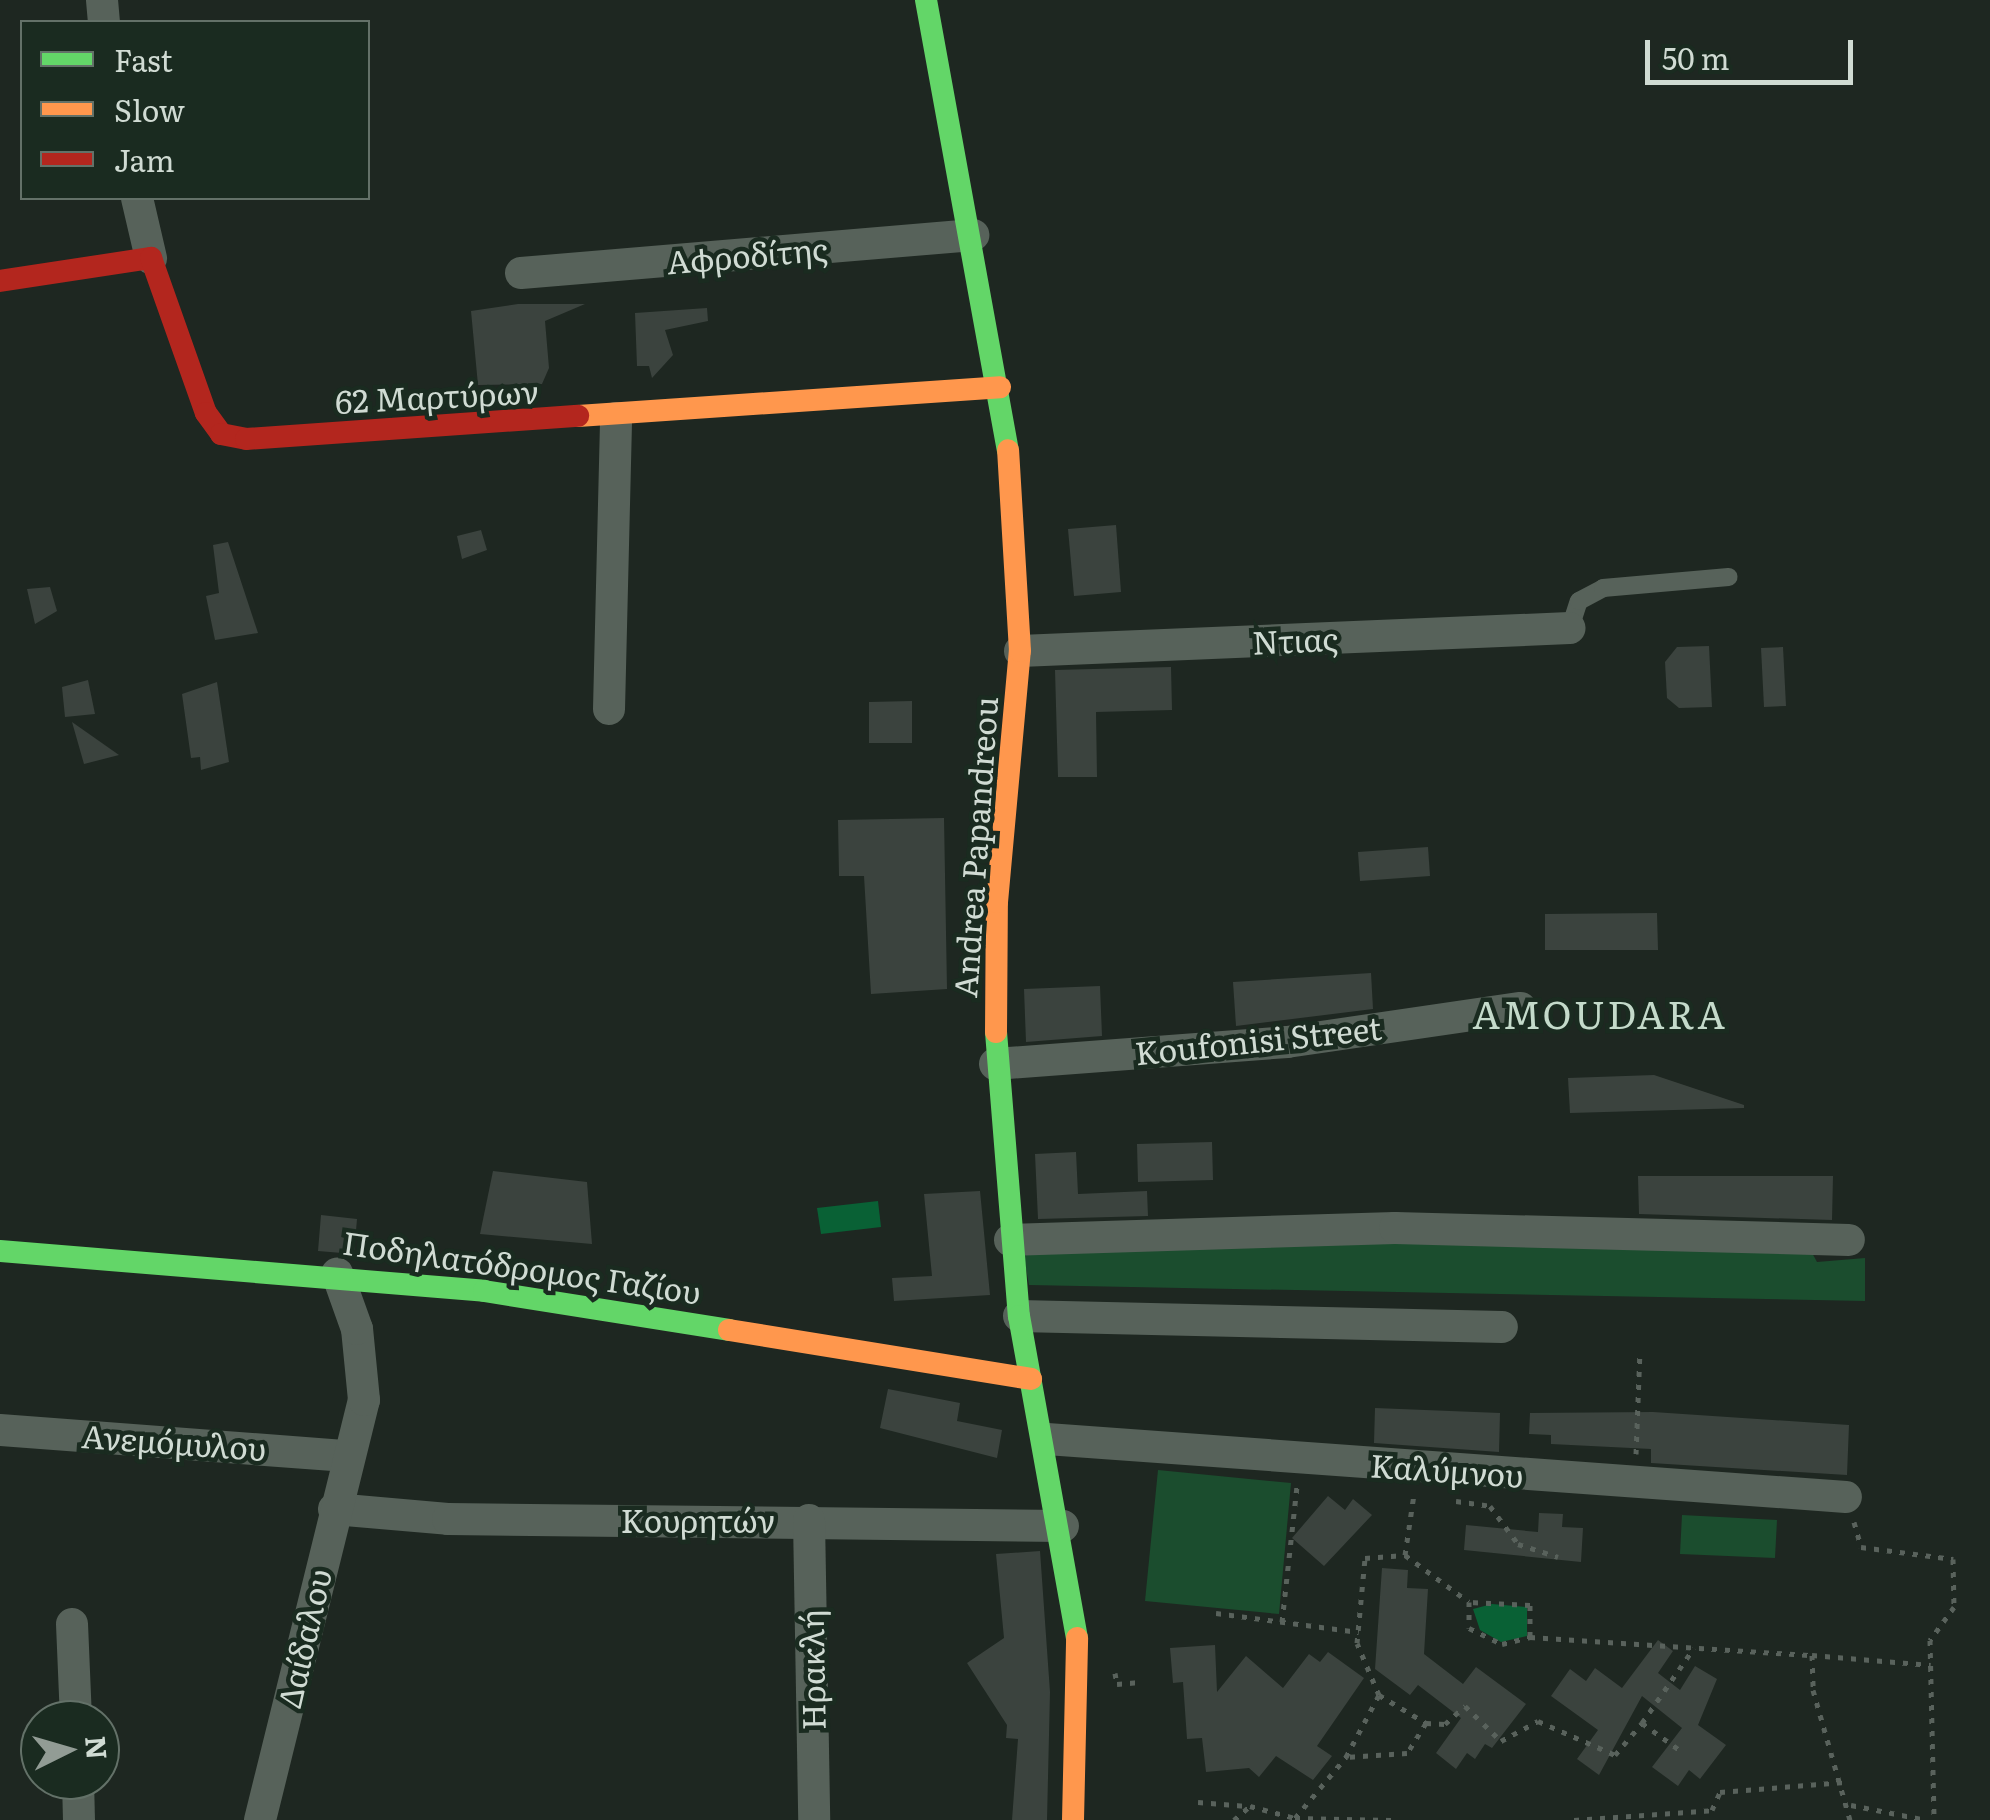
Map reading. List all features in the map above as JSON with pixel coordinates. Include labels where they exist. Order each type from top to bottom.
[{"type":"street","name":"Andrea Papandreou","points":[[926,0],[1000,387],[1017,522],[1020,651],[998,884],[995,1064],[1019,1316],[1063,1526],[1078,1643],[1073,1820]]},
{"type":"street","points":[[0,281],[151,258],[136,200]]},
{"type":"street","name":"Αφροδίτης","points":[[521,273],[973,235]]},
{"type":"street","name":"62 Μαρτύρων","points":[[151,258],[206,413],[222,434],[285,438],[616,418],[1000,387]]},
{"type":"street","points":[[609,709],[616,418]]},
{"type":"street","name":"Ντιας","points":[[1020,651],[1570,628]]},
{"type":"street","name":"Koufonisi Street","points":[[995,1064],[1287,1042],[1521,1008]]},
{"type":"street","points":[[1010,1240],[1377,1228],[1849,1240]]},
{"type":"street","name":"Ποδηλατόδρομος Γαζίου","points":[[0,1250],[337,1273],[1032,1379]]},
{"type":"street","name":"Δαίδαλου","points":[[260,1820],[364,1379],[337,1273]]},
{"type":"street","points":[[1019,1316],[1502,1327]]},
{"type":"street","name":"Ανεμόμυλου","points":[[0,1430],[347,1456]]},
{"type":"street","name":"Καλύμνου","points":[[1047,1440],[1846,1497]]},
{"type":"street","name":"Κουρητών","points":[[334,1509],[448,1520],[809,1520],[1063,1526]]},
{"type":"street","name":"Ηρακλή","points":[[809,1520],[814,1820]]},
{"type":"street","points":[[72,1624],[75,1700]]},
{"type":"lane","points":[[1570,628],[1580,601],[1602,588],[1729,576]]},
{"type":"path","points":[[1635,1482],[1640,1351]]},
{"type":"path","points":[[1282,1622],[1298,1475]]},
{"type":"path","points":[[1405,1555],[1415,1486]]},
{"type":"path","points":[[1414,1496],[1433,1498]]},
{"type":"path","points":[[1452,1501],[1490,1506],[1518,1544],[1558,1557]]},
{"type":"path","points":[[1851,1805],[1930,1820],[1930,1640],[1954,1607],[1953,1559],[1861,1546]]},
{"type":"path","points":[[1530,1637],[1530,1604],[1469,1602],[1405,1555],[1365,1558],[1358,1632],[1379,1695],[1426,1723],[1445,1724],[1464,1706],[1501,1741],[1538,1721],[1615,1756],[1694,1648]]},
{"type":"path","points":[[1469,1602],[1469,1628],[1502,1644],[1530,1637],[1930,1664]]},
{"type":"path","points":[[1216,1613],[1358,1632]]},
{"type":"path","points":[[1812,1655],[1828,1749],[1845,1782],[1850,1820]]},
{"type":"path","points":[[1295,1818],[1346,1757],[1379,1695]]},
{"type":"path","points":[[1346,1757],[1407,1753],[1426,1723]]},
{"type":"path","points":[[1642,1723],[1681,1751]]},
{"type":"path","points":[[1574,1820],[1712,1810],[1720,1792],[1845,1782]]},
{"type":"path","points":[[1198,1802],[1250,1806],[1295,1818],[1391,1820]]},
{"type":"path","points":[[1234,1820],[1250,1806]]},
{"type":"shaded area","points":[[878,1201],[881,1227],[821,1234],[817,1208]]},
{"type":"shaded area","points":[[1238,1241],[1810,1249],[1817,1262],[1865,1258],[1865,1301],[1029,1285],[1022,1246]]},
{"type":"shaded area","points":[[1158,1470],[1291,1483],[1279,1614],[1145,1601]]},
{"type":"shaded area","points":[[1682,1515],[1777,1520],[1775,1558],[1680,1554]]},
{"type":"shaded area","points":[[1492,1604],[1527,1607],[1527,1636],[1501,1642],[1480,1630],[1473,1609]]},
{"type":"building","points":[[518,304],[585,304],[545,321],[549,368],[542,384],[478,385],[471,311]]},
{"type":"building","points":[[707,308],[708,321],[665,330],[673,355],[652,378],[649,366],[637,366],[635,313]]},
{"type":"building","points":[[1116,525],[1121,592],[1074,596],[1068,529]]},
{"type":"building","points":[[481,530],[487,550],[462,559],[457,536]]},
{"type":"building","points":[[228,542],[258,633],[215,640],[206,596],[219,593],[213,545]]},
{"type":"building","points":[[50,587],[57,611],[35,624],[27,589]]},
{"type":"building","points":[[1709,646],[1712,707],[1679,708],[1667,698],[1665,662],[1677,647]]},
{"type":"building","points":[[1783,647],[1786,706],[1764,707],[1761,648]]},
{"type":"building","points":[[1171,667],[1172,710],[1096,712],[1097,777],[1058,777],[1055,670]]},
{"type":"building","points":[[88,680],[95,714],[65,717],[62,687]]},
{"type":"building","points":[[217,682],[229,762],[201,770],[200,757],[191,758],[182,694]]},
{"type":"building","points":[[912,701],[912,743],[869,743],[869,702]]},
{"type":"building","points":[[72,722],[119,755],[84,764]]},
{"type":"building","points":[[944,818],[947,989],[871,994],[864,876],[839,876],[838,820]]},
{"type":"building","points":[[1428,847],[1430,876],[1360,881],[1358,852]]},
{"type":"building","points":[[1657,913],[1658,950],[1545,950],[1545,914]]},
{"type":"building","points":[[1371,973],[1373,1009],[1236,1026],[1233,982]]},
{"type":"building","points":[[1100,986],[1102,1036],[1026,1042],[1024,989]]},
{"type":"building","points":[[1654,1075],[1744,1108],[1570,1113],[1568,1078]]},
{"type":"building","points":[[1212,1142],[1213,1180],[1138,1182],[1137,1144]]},
{"type":"building","points":[[1076,1152],[1078,1194],[1147,1191],[1148,1216],[1038,1219],[1035,1154]]},
{"type":"building","points":[[493,1171],[587,1182],[592,1244],[480,1234]]},
{"type":"building","points":[[1638,1176],[1833,1176],[1832,1220],[1639,1214]]},
{"type":"building","points":[[980,1191],[990,1295],[894,1301],[892,1278],[932,1276],[924,1194]]},
{"type":"building","points":[[321,1215],[357,1219],[354,1254],[318,1251]]},
{"type":"building","points":[[888,1389],[960,1403],[957,1421],[1002,1430],[997,1458],[880,1428]]},
{"type":"building","points":[[1375,1408],[1500,1413],[1499,1452],[1374,1443]]},
{"type":"building","points":[[1653,1412],[1849,1425],[1847,1475],[1651,1463],[1651,1449],[1551,1444],[1551,1435],[1529,1434],[1530,1413]]},
{"type":"building","points":[[1328,1496],[1345,1510],[1353,1499],[1372,1515],[1324,1566],[1292,1538]]},
{"type":"building","points":[[1539,1513],[1563,1514],[1562,1527],[1583,1528],[1581,1562],[1464,1550],[1466,1525],[1538,1532]]},
{"type":"building","points":[[1040,1551],[1050,1692],[1047,1820],[1012,1820],[1018,1739],[1006,1738],[1007,1725],[967,1663],[1004,1638],[996,1554]]},
{"type":"building","points":[[1382,1568],[1408,1570],[1407,1588],[1428,1589],[1424,1654],[1463,1684],[1476,1667],[1526,1704],[1492,1748],[1485,1744],[1475,1759],[1467,1753],[1456,1769],[1436,1753],[1461,1718],[1418,1685],[1410,1695],[1375,1669]]},
{"type":"building","points":[[1658,1640],[1673,1651],[1658,1673],[1680,1690],[1695,1666],[1717,1679],[1698,1725],[1726,1745],[1700,1779],[1689,1770],[1678,1786],[1652,1767],[1682,1728],[1642,1696],[1599,1775],[1577,1759],[1598,1730],[1551,1696],[1570,1669],[1586,1681],[1595,1668],[1622,1688]]},
{"type":"building","points":[[1215,1645],[1217,1692],[1246,1656],[1283,1688],[1309,1654],[1320,1662],[1328,1652],[1364,1678],[1317,1746],[1332,1756],[1313,1780],[1276,1756],[1259,1777],[1249,1768],[1206,1772],[1202,1738],[1187,1739],[1183,1682],[1173,1683],[1170,1648]]},
{"type":"traffic: fast","points":[[926,0],[1008,450]]},
{"type":"traffic: fast","points":[[996,1032],[1019,1316],[1077,1638]]},
{"type":"traffic: fast","points":[[0,1251],[484,1291],[729,1330]]},
{"type":"traffic: slow","points":[[578,416],[1000,387]]},
{"type":"traffic: slow","points":[[996,1032],[997,902],[1020,651],[1008,450]]},
{"type":"traffic: slow","points":[[729,1330],[1031,1379]]},
{"type":"traffic: slow","points":[[1073,1820],[1077,1638]]},
{"type":"traffic: jam","points":[[0,281],[151,258],[206,413],[221,434],[246,439],[578,416]]},
{"type":"district","name":"AMOUDARA","points":[[1600,1013]]}]
